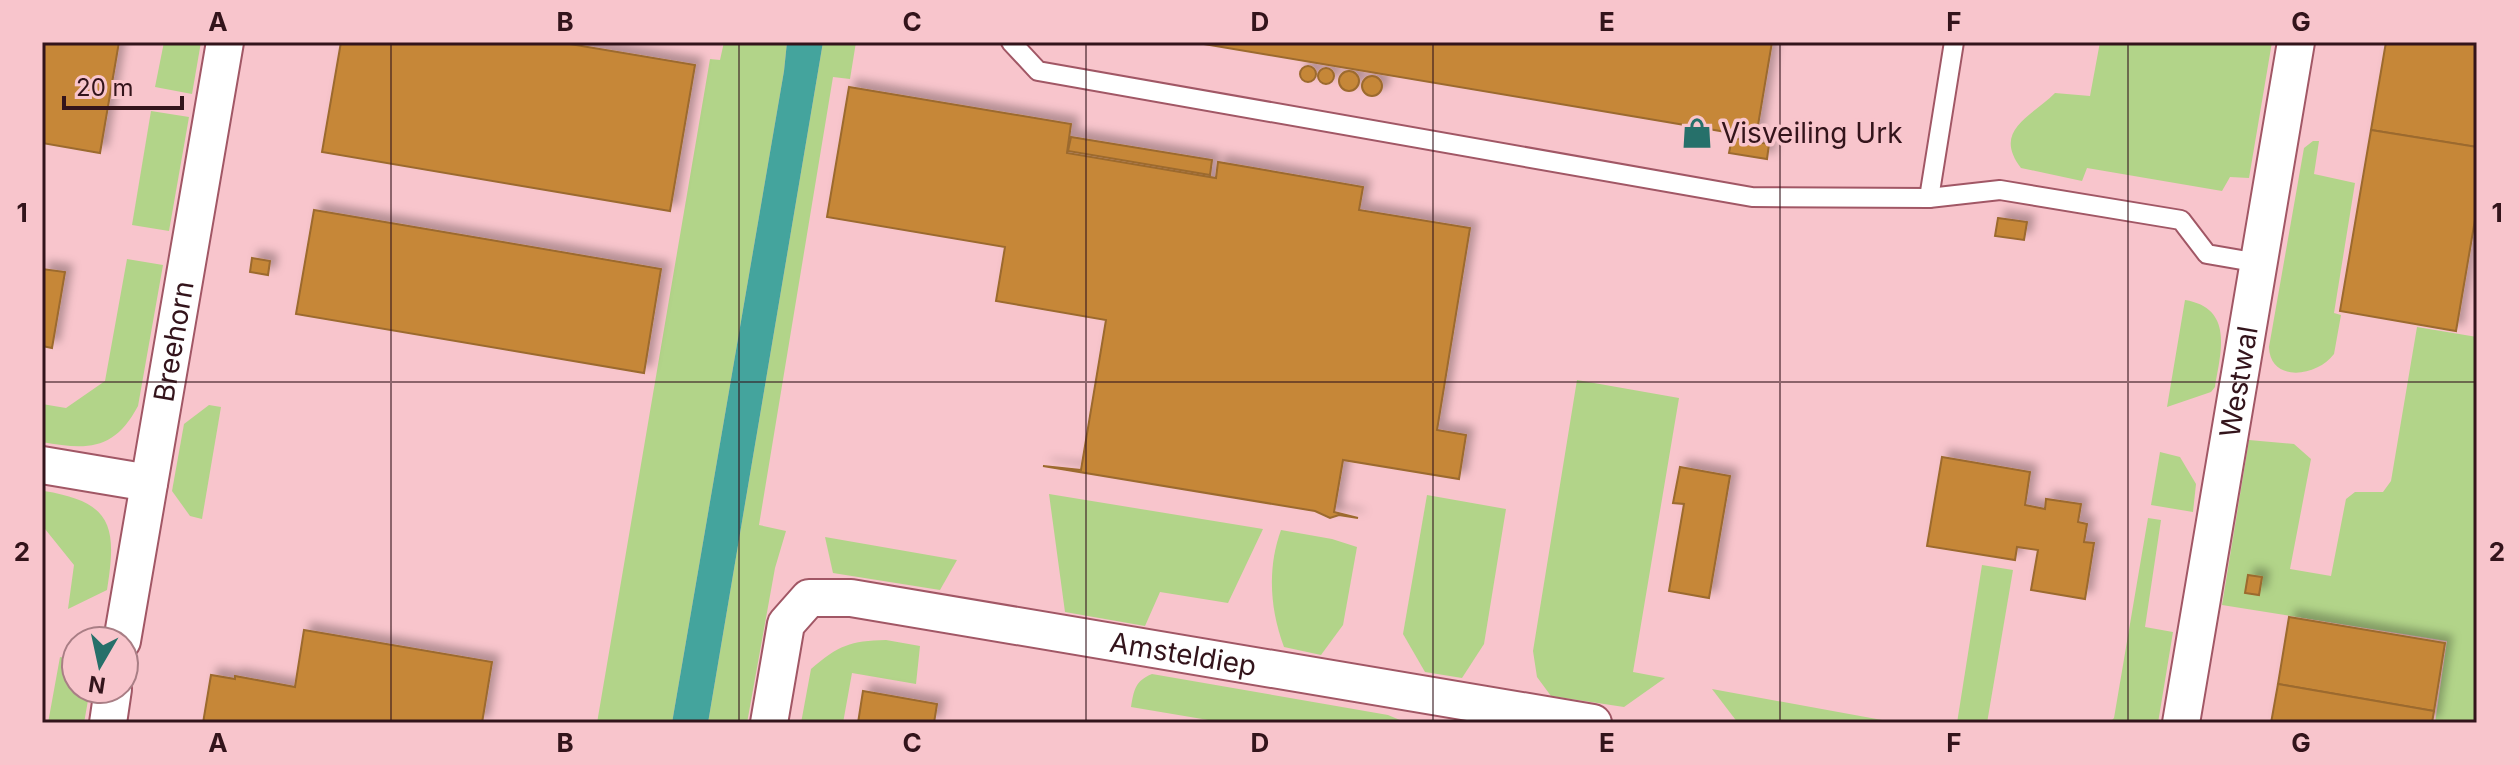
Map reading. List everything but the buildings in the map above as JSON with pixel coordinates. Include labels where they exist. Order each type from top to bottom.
[{"type":"street","name":"Breehorn","points":[[125,625],[225,42]]},
{"type":"street","name":"Westwal","points":[[2181,723],[2296,42]]},
{"type":"street","points":[[42,465],[149,483]]},
{"type":"street","name":"Amsteldiep","points":[[769,723],[786,624],[809,598],[851,598],[1471,713],[1593,723]]},
{"type":"lane","points":[[1011,42],[1038,71],[1752,197],[1929,198],[2000,190],[2181,220],[2207,254],[2259,263]]},
{"type":"lane","points":[[1929,198],[1954,42]]},
{"type":"green space","points":[[164,42],[201,42],[192,94],[155,87]]},
{"type":"green space","points":[[724,42],[787,42],[672,723],[597,723],[710,59],[720,60]]},
{"type":"green space","points":[[823,42],[856,42],[850,79],[833,77],[759,525],[786,531],[775,568],[747,723],[708,723]]},
{"type":"green space","points":[[2100,42],[2272,42],[2249,178],[2230,177],[2222,191],[2087,168],[2082,181],[2021,168],[2011,144],[2018,125],[2055,93],[2090,96]]},
{"type":"green space","points":[[151,111],[189,117],[169,231],[132,225]]},
{"type":"green space","points":[[2313,141],[2319,141],[2314,174],[2355,183],[2334,313],[2341,315],[2334,354],[2317,368],[2296,373],[2277,367],[2271,359],[2269,347],[2304,148]]},
{"type":"green space","points":[[127,259],[163,265],[138,406],[119,432],[98,444],[73,446],[42,442],[42,404],[66,408],[105,381]]},
{"type":"green space","points":[[2185,300],[2201,305],[2218,322],[2221,346],[2215,387],[2211,392],[2167,407]]},
{"type":"green space","points":[[2417,327],[2477,337],[2477,723],[2435,723],[2447,641],[2222,605],[2249,440],[2294,444],[2311,459],[2290,569],[2331,576],[2346,499],[2355,492],[2383,492],[2391,481]]},
{"type":"green space","points":[[1577,380],[1679,398],[1633,672],[1665,678],[1624,707],[1551,696],[1537,677],[1533,651]]},
{"type":"green space","points":[[209,405],[221,407],[202,519],[190,516],[172,491],[184,424]]},
{"type":"green space","points":[[2160,452],[2180,457],[2196,484],[2193,512],[2151,505]]},
{"type":"green space","points":[[44,491],[84,502],[97,511],[110,534],[107,590],[68,609],[74,565],[42,528]]},
{"type":"green space","points":[[1049,494],[1263,529],[1228,603],[1160,592],[1145,626],[1065,612]]},
{"type":"green space","points":[[1427,495],[1506,509],[1484,644],[1462,678],[1425,672],[1403,634]]},
{"type":"green space","points":[[2148,518],[2161,520],[2145,627],[2173,632],[2158,723],[2109,723],[2114,718]]},
{"type":"green space","points":[[1281,530],[1357,547],[1343,625],[1321,655],[1284,647],[1279,633],[1273,604],[1272,574]]},
{"type":"green space","points":[[825,537],[957,560],[940,590],[833,573]]},
{"type":"green space","points":[[1982,565],[2013,570],[1987,723],[1957,723]]},
{"type":"green space","points":[[886,640],[920,646],[916,684],[852,673],[843,723],[801,723],[811,669],[829,654],[846,646]]},
{"type":"green space","points":[[60,657],[60,705],[87,705],[84,723],[48,723]]},
{"type":"green space","points":[[1152,674],[1388,715],[1407,723],[1226,723],[1131,707],[1136,687]]},
{"type":"green space","points":[[1712,689],[1893,722],[1738,723]]},
{"type":"water","points":[[787,42],[823,42],[708,723],[672,723],[784,71]]},
{"type":"place","name":"Visveiling Urk","points":[[1697,133]]}]
